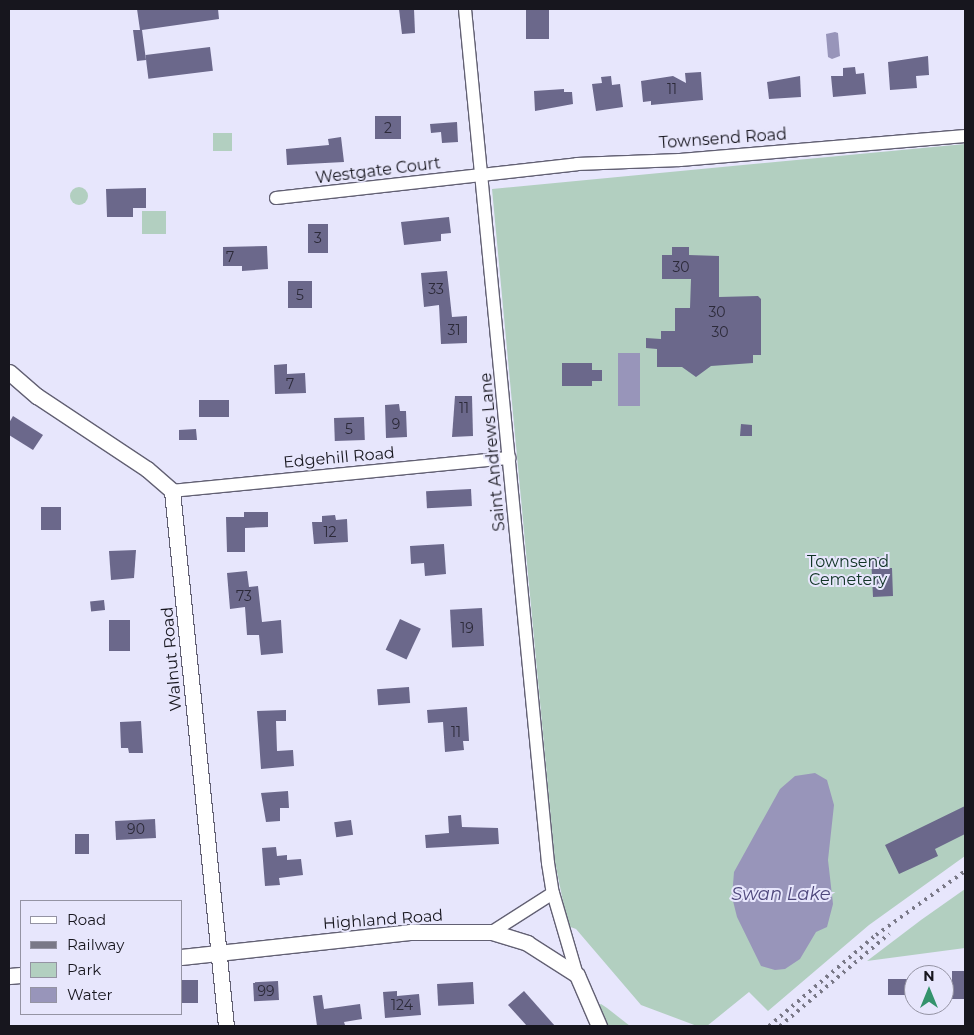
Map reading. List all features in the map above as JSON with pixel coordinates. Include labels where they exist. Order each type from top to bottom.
[{"type":"street","name":"Saint Andrews Lane","points":[[465,9],[483,174],[552,893],[577,975]]},
{"type":"street","name":"Townsend Road","points":[[483,174],[577,164],[680,160],[965,136]]},
{"type":"street","name":"Westgate Court","points":[[276,198],[483,174]]},
{"type":"street","points":[[9,372],[37,396],[147,469],[172,491]]},
{"type":"street","name":"Edgehill Road","points":[[172,491],[509,458]]},
{"type":"street","name":"Walnut Road","points":[[172,491],[226,1026]]},
{"type":"street","points":[[492,932],[552,893]]},
{"type":"street","name":"Highland Road","points":[[182,957],[410,932],[492,932],[527,944],[577,975]]},
{"type":"street","points":[[577,975],[599,1026]]},
{"type":"green space","points":[[213,133],[232,133],[232,151],[213,151]]},
{"type":"green space","name":"Townsend Cemetery","points":[[965,144],[965,856],[869,925],[768,1011],[749,992],[707,1026],[697,1026],[641,1005],[576,929],[568,926],[555,862],[492,189]]},
{"type":"green space","points":[[75,187],[83,187],[88,192],[86,203],[75,205],[70,200],[70,192]]},
{"type":"green space","points":[[142,211],[166,211],[166,234],[142,234]]},
{"type":"green space","points":[[965,889],[965,948],[867,961],[921,920]]},
{"type":"green space","points":[[601,1004],[630,1026],[606,1026],[598,1006]]},
{"type":"water","points":[[838,33],[840,56],[832,59],[828,57],[826,34]]},
{"type":"water","points":[[618,353],[640,353],[640,406],[618,406]]},
{"type":"water","name":"Swan Lake","points":[[815,773],[827,780],[834,805],[828,860],[833,904],[827,927],[816,932],[800,959],[785,969],[775,970],[761,966],[737,917],[732,897],[734,872],[780,789],[795,776]]},
{"type":"building","points":[[137,9],[218,9],[219,19],[142,30],[146,60],[137,61],[133,30],[140,30]]},
{"type":"building","points":[[399,9],[414,9],[415,33],[402,34]]},
{"type":"building","points":[[526,9],[549,9],[549,39],[526,39]]},
{"type":"building","points":[[210,47],[213,71],[148,79],[145,55]]},
{"type":"building","points":[[928,56],[929,75],[916,76],[917,88],[890,90],[888,62]]},
{"type":"building","points":[[855,67],[856,74],[864,73],[866,94],[833,97],[831,76],[843,76],[843,68]]},
{"type":"building","points":[[701,72],[703,100],[651,105],[651,101],[643,102],[641,81],[673,76],[686,83],[685,73]]},
{"type":"building","points":[[611,76],[612,85],[620,84],[623,107],[596,111],[592,84],[602,83],[601,77]]},
{"type":"building","points":[[800,76],[801,97],[769,99],[767,82]]},
{"type":"building","points":[[564,89],[564,92],[572,92],[573,104],[535,111],[534,91]]},
{"type":"building","points":[[375,116],[401,116],[401,139],[375,139]]},
{"type":"building","points":[[457,122],[458,142],[442,143],[441,132],[431,133],[430,124]]},
{"type":"building","points":[[341,137],[344,162],[287,165],[286,149],[329,145],[328,139]]},
{"type":"building","points":[[146,188],[146,208],[133,208],[133,217],[107,217],[106,189]]},
{"type":"building","points":[[449,217],[451,233],[441,234],[441,241],[404,245],[401,222]]},
{"type":"building","points":[[308,224],[328,224],[328,253],[308,253]]},
{"type":"building","points":[[267,246],[268,269],[242,271],[242,266],[223,266],[223,247]]},
{"type":"building","points":[[672,247],[689,247],[689,255],[719,256],[719,297],[758,296],[761,299],[761,355],[753,355],[753,363],[711,366],[696,377],[682,367],[657,367],[657,349],[646,348],[646,338],[661,339],[661,331],[675,331],[675,308],[690,308],[691,279],[662,279],[662,255],[672,255]]},
{"type":"building","points":[[447,271],[452,317],[467,316],[467,343],[441,344],[439,305],[424,307],[421,273]]},
{"type":"building","points":[[288,281],[312,281],[312,308],[288,308]]},
{"type":"building","points":[[562,363],[592,363],[592,370],[602,370],[602,381],[592,381],[592,386],[562,386]]},
{"type":"building","points":[[287,364],[287,374],[305,373],[306,393],[275,394],[274,365]]},
{"type":"building","points":[[455,396],[472,396],[473,436],[452,437]]},
{"type":"building","points":[[199,400],[229,400],[229,417],[199,417]]},
{"type":"building","points":[[399,404],[400,411],[406,411],[407,437],[386,438],[385,405]]},
{"type":"building","points":[[13,416],[43,435],[33,450],[9,435],[9,423]]},
{"type":"building","points":[[364,417],[365,440],[335,441],[334,418]]},
{"type":"building","points":[[741,424],[752,425],[752,436],[740,436]]},
{"type":"building","points":[[196,429],[197,440],[179,440],[179,430]]},
{"type":"building","points":[[471,489],[472,506],[427,508],[426,491]]},
{"type":"building","points":[[41,507],[61,507],[61,530],[41,530]]},
{"type":"building","points":[[244,512],[268,512],[268,527],[245,528],[245,552],[227,552],[226,517],[244,517]]},
{"type":"building","points":[[335,515],[336,520],[347,519],[348,542],[314,544],[312,522],[322,522],[322,516]]},
{"type":"building","points":[[444,544],[446,574],[425,576],[424,563],[411,564],[410,546]]},
{"type":"building","points":[[136,550],[134,578],[111,580],[109,551]]},
{"type":"building","points":[[871,557],[888,557],[888,568],[892,568],[893,596],[873,597]]},
{"type":"building","points":[[247,571],[249,587],[258,586],[262,622],[281,620],[283,653],[261,655],[259,635],[247,635],[245,607],[230,609],[227,573]]},
{"type":"building","points":[[104,600],[105,610],[91,611],[90,601]]},
{"type":"building","points":[[482,608],[484,646],[452,648],[450,610]]},
{"type":"building","points":[[400,619],[421,629],[406,660],[386,650]]},
{"type":"building","points":[[109,620],[130,620],[130,651],[109,651]]},
{"type":"building","points":[[409,687],[410,703],[378,705],[377,689]]},
{"type":"building","points":[[467,707],[469,741],[463,741],[464,750],[445,752],[443,722],[428,723],[427,710]]},
{"type":"building","points":[[286,710],[286,721],[276,721],[277,751],[293,750],[294,766],[261,769],[257,711]]},
{"type":"building","points":[[141,721],[143,753],[129,753],[128,748],[121,748],[120,722]]},
{"type":"building","points":[[288,791],[289,808],[280,808],[280,821],[266,822],[261,793]]},
{"type":"building","points":[[965,806],[965,834],[935,849],[938,856],[899,874],[885,845]]},
{"type":"building","points":[[461,815],[462,827],[498,828],[499,844],[426,848],[425,835],[449,833],[448,816]]},
{"type":"building","points":[[155,819],[156,838],[116,840],[115,821]]},
{"type":"building","points":[[351,820],[353,835],[336,837],[334,822]]},
{"type":"building","points":[[75,834],[89,834],[89,854],[75,854]]},
{"type":"building","points":[[276,847],[277,856],[287,855],[287,860],[301,859],[303,875],[279,878],[280,885],[265,886],[262,848]]},
{"type":"building","points":[[954,971],[965,971],[965,999],[954,999]]},
{"type":"building","points":[[888,979],[904,979],[904,995],[888,995]]},
{"type":"building","points":[[182,980],[198,980],[198,1003],[182,1003]]},
{"type":"building","points":[[278,981],[279,1000],[254,1001],[253,982]]},
{"type":"building","points":[[473,982],[474,1004],[438,1006],[437,984]]},
{"type":"building","points":[[397,991],[397,996],[419,994],[421,1015],[385,1018],[383,992]]},
{"type":"building","points":[[524,991],[555,1026],[527,1026],[508,1005]]},
{"type":"building","points":[[322,995],[324,1009],[360,1004],[362,1019],[344,1022],[345,1025],[317,1026],[313,996]]},
{"type":"railway","points":[[769,1026],[876,935],[965,871]]},
{"type":"railway","points":[[780,1026],[889,934]]}]
